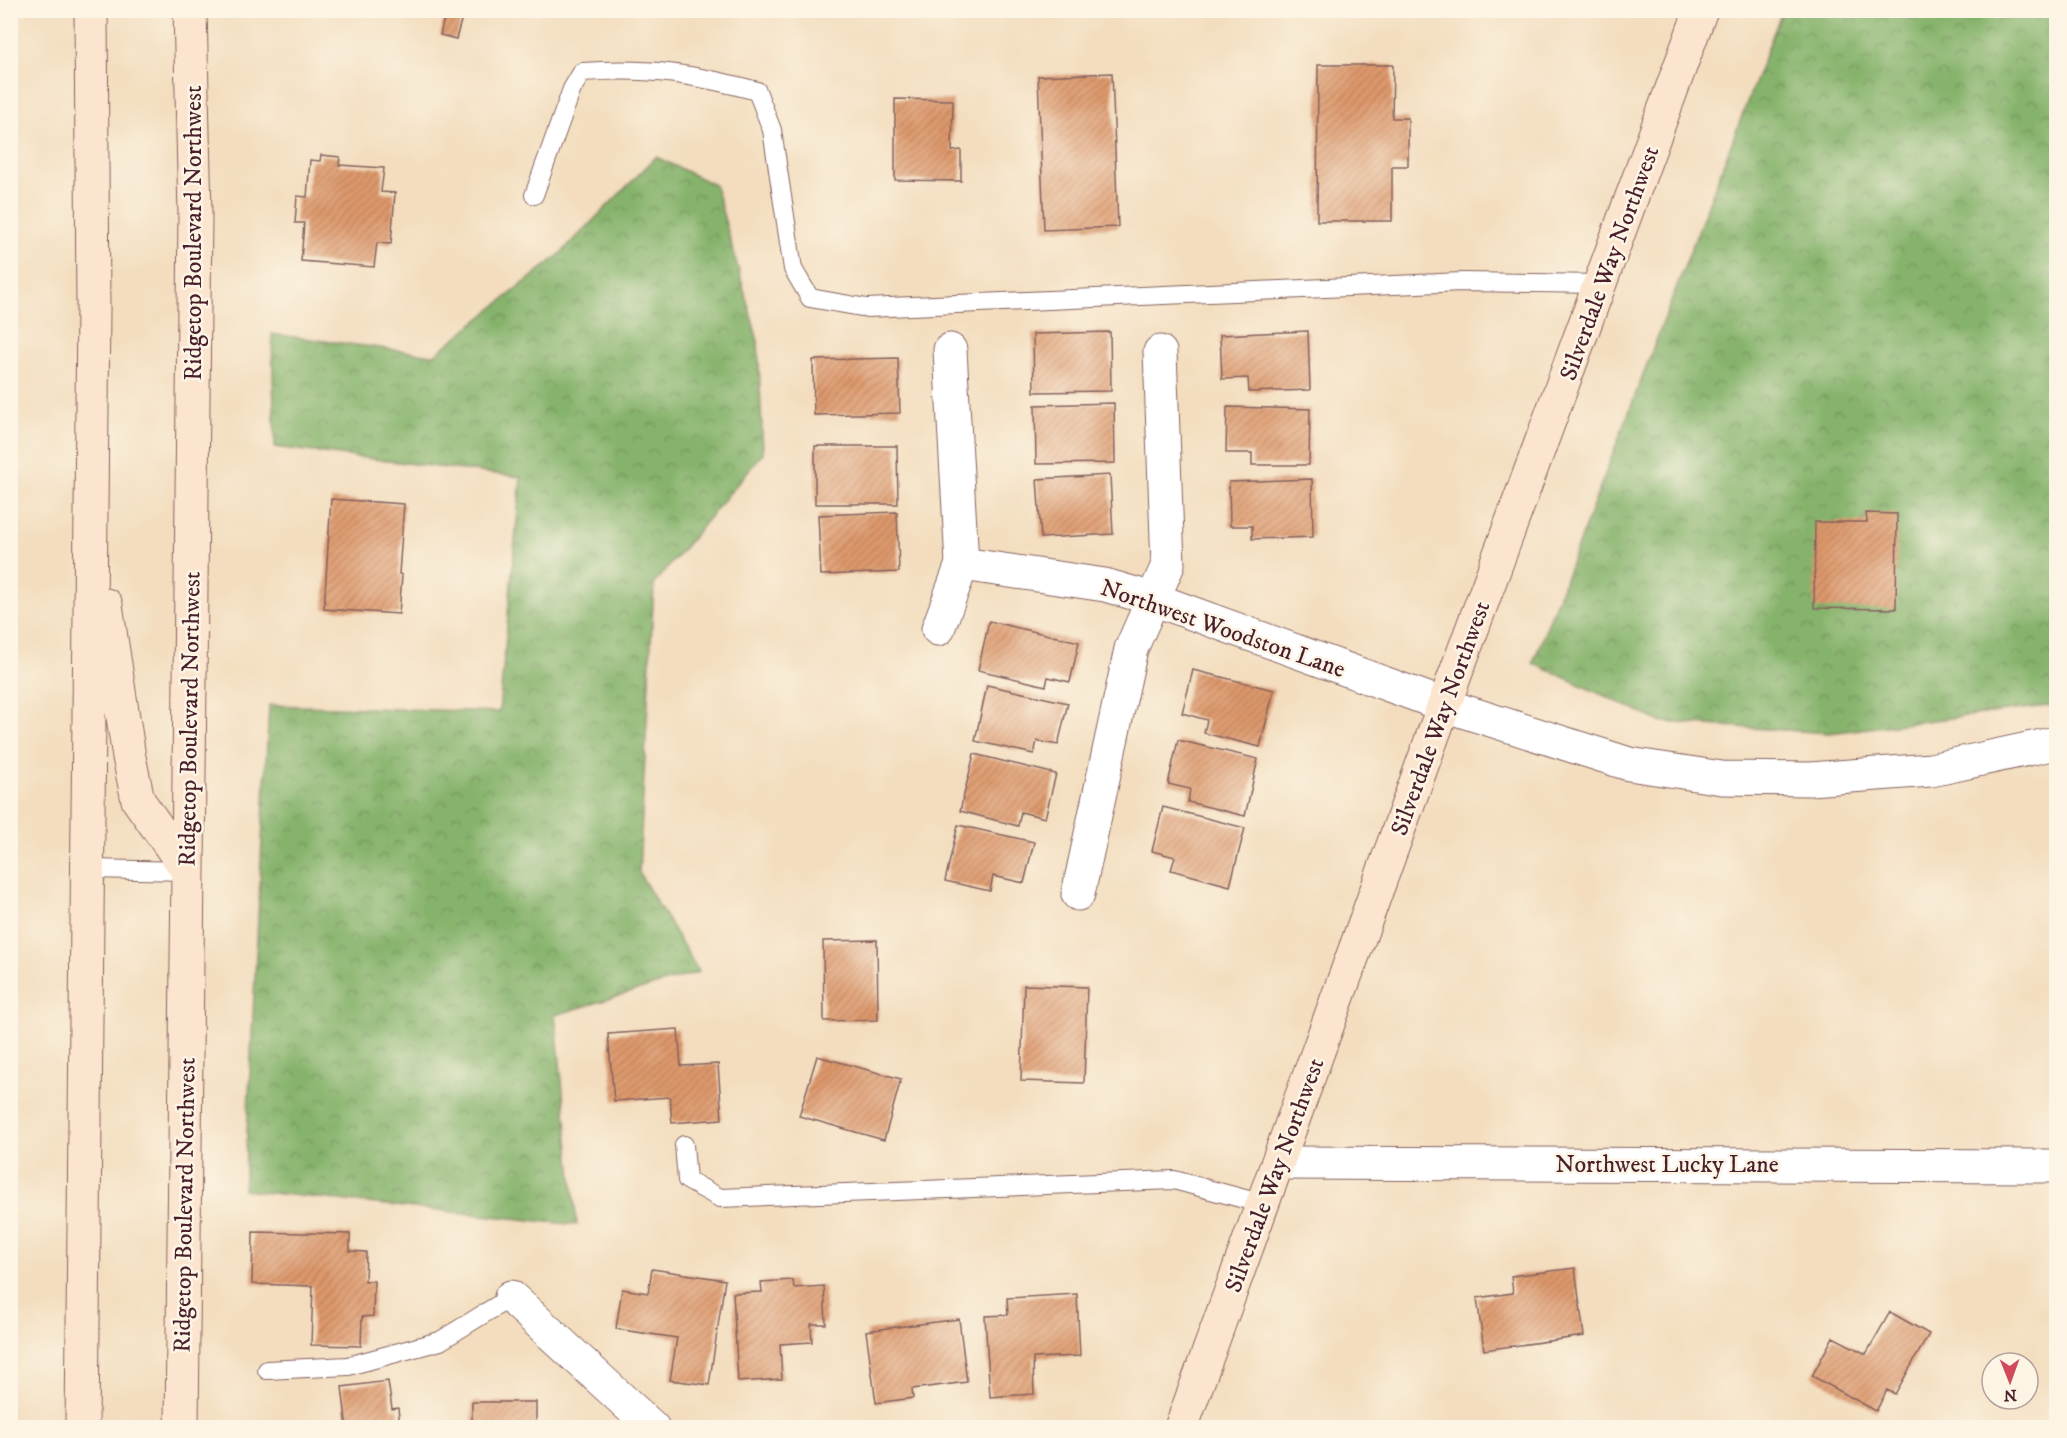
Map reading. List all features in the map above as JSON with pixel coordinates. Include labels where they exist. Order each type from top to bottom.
[{"type":"main road","points":[[82,1428],[91,503],[91,10]]},
{"type":"main road","name":"Ridgetop Boulevard Northwest","points":[[182,1428],[195,214],[190,10]]},
{"type":"main road","name":"Silverdale Way Northwest","points":[[1181,1428],[1444,705],[1701,10]]},
{"type":"main road","points":[[91,503],[129,757],[138,800],[188,871]]},
{"type":"street","points":[[938,629],[962,564],[950,350]]},
{"type":"street","points":[[1078,894],[1131,649],[1168,565],[1160,352]]},
{"type":"street","name":"Northwest Woodston Lane","points":[[962,564],[1105,585],[1153,599],[1444,705],[1629,764],[1722,778],[1810,778],[1931,770],[2056,743]]},
{"type":"street","name":"Northwest Lucky Lane","points":[[1278,1163],[2056,1166]]},
{"type":"street","points":[[511,1297],[653,1428]]},
{"type":"lane","points":[[534,195],[572,89],[582,72],[628,69],[697,76],[757,92],[772,130],[793,269],[810,298],[867,308],[1462,282],[1601,284]]},
{"type":"lane","points":[[88,868],[188,871]]},
{"type":"lane","points":[[684,1145],[687,1180],[720,1198],[1174,1179],[1263,1204]]},
{"type":"lane","points":[[267,1370],[348,1366],[440,1341],[511,1297]]},
{"type":"green space","points":[[1782,11],[2056,11],[2056,705],[1829,733],[1661,722],[1533,663]]},
{"type":"green space","points":[[656,157],[715,185],[758,341],[763,453],[654,584],[639,873],[699,972],[555,1015],[577,1225],[244,1190],[269,705],[499,712],[521,477],[275,447],[272,334],[434,355],[559,255]]},
{"type":"building","points":[[446,10],[464,10],[456,39],[440,35]]},
{"type":"building","points":[[1318,65],[1393,65],[1392,118],[1408,118],[1408,166],[1392,166],[1392,221],[1317,221]]},
{"type":"building","points":[[1112,73],[1118,227],[1044,230],[1038,76]]},
{"type":"building","points":[[895,99],[953,100],[952,151],[961,150],[961,181],[895,180]]},
{"type":"building","points":[[321,155],[340,157],[339,165],[384,168],[381,192],[395,193],[391,244],[377,243],[374,267],[301,261],[304,223],[295,223],[297,196],[307,197],[310,160],[320,161]]},
{"type":"building","points":[[1308,331],[1310,390],[1249,392],[1248,378],[1222,379],[1220,335]]},
{"type":"building","points":[[1110,332],[1111,391],[1034,392],[1033,334]]},
{"type":"building","points":[[898,358],[900,413],[814,415],[813,360]]},
{"type":"building","points":[[1114,403],[1115,463],[1036,464],[1035,405]]},
{"type":"building","points":[[1227,407],[1310,409],[1309,465],[1252,465],[1252,453],[1226,453]]},
{"type":"building","points":[[815,446],[897,446],[898,504],[815,504]]},
{"type":"building","points":[[1110,475],[1113,534],[1041,538],[1037,479]]},
{"type":"building","points":[[1312,479],[1313,537],[1252,539],[1252,526],[1230,526],[1229,482]]},
{"type":"building","points":[[331,499],[404,504],[399,574],[402,575],[399,614],[324,609]]},
{"type":"building","points":[[897,512],[899,572],[821,575],[818,515]]},
{"type":"building","points":[[1866,513],[1897,514],[1896,609],[1814,608],[1815,522],[1867,522]]},
{"type":"building","points":[[989,621],[1079,642],[1070,682],[1048,677],[1046,686],[978,670]]},
{"type":"building","points":[[1193,670],[1274,690],[1260,747],[1204,733],[1207,720],[1182,713]]},
{"type":"building","points":[[987,685],[1068,703],[1058,745],[1037,741],[1034,754],[975,741]]},
{"type":"building","points":[[1178,740],[1258,759],[1245,816],[1188,802],[1190,789],[1168,784]]},
{"type":"building","points":[[974,754],[1056,774],[1045,818],[1021,812],[1018,826],[960,811]]},
{"type":"building","points":[[1163,807],[1245,828],[1230,886],[1171,870],[1175,857],[1152,851]]},
{"type":"building","points":[[958,825],[1034,842],[1024,883],[993,876],[990,891],[945,881]]},
{"type":"building","points":[[877,940],[878,1020],[824,1021],[823,941]]},
{"type":"building","points":[[1024,985],[1087,987],[1084,1083],[1021,1081]]},
{"type":"building","points":[[678,1029],[681,1066],[718,1064],[722,1119],[672,1123],[670,1097],[614,1101],[608,1034]]},
{"type":"building","points":[[817,1056],[901,1079],[884,1140],[799,1116]]},
{"type":"building","points":[[253,1232],[350,1234],[350,1251],[366,1252],[365,1281],[374,1281],[373,1316],[362,1317],[361,1346],[311,1345],[313,1286],[252,1284]]},
{"type":"building","points":[[1575,1268],[1584,1336],[1484,1350],[1477,1298],[1513,1293],[1511,1276]]},
{"type":"building","points":[[652,1269],[725,1280],[709,1385],[670,1380],[677,1338],[616,1329],[622,1289],[648,1293]]},
{"type":"building","points":[[793,1280],[794,1288],[824,1286],[826,1324],[811,1324],[812,1342],[780,1344],[782,1379],[738,1382],[733,1293],[762,1292],[761,1282]]},
{"type":"building","points":[[1077,1294],[1080,1356],[1033,1358],[1034,1394],[990,1397],[985,1316],[1008,1315],[1007,1298]]},
{"type":"building","points":[[1890,1312],[1929,1334],[1895,1394],[1887,1390],[1876,1411],[1812,1376],[1833,1337],[1866,1354]]},
{"type":"building","points":[[959,1319],[967,1382],[912,1389],[913,1398],[876,1403],[866,1331]]},
{"type":"building","points":[[388,1381],[392,1409],[398,1408],[400,1428],[347,1428],[342,1387]]},
{"type":"building","points":[[472,1402],[536,1402],[536,1428],[472,1428]]}]
